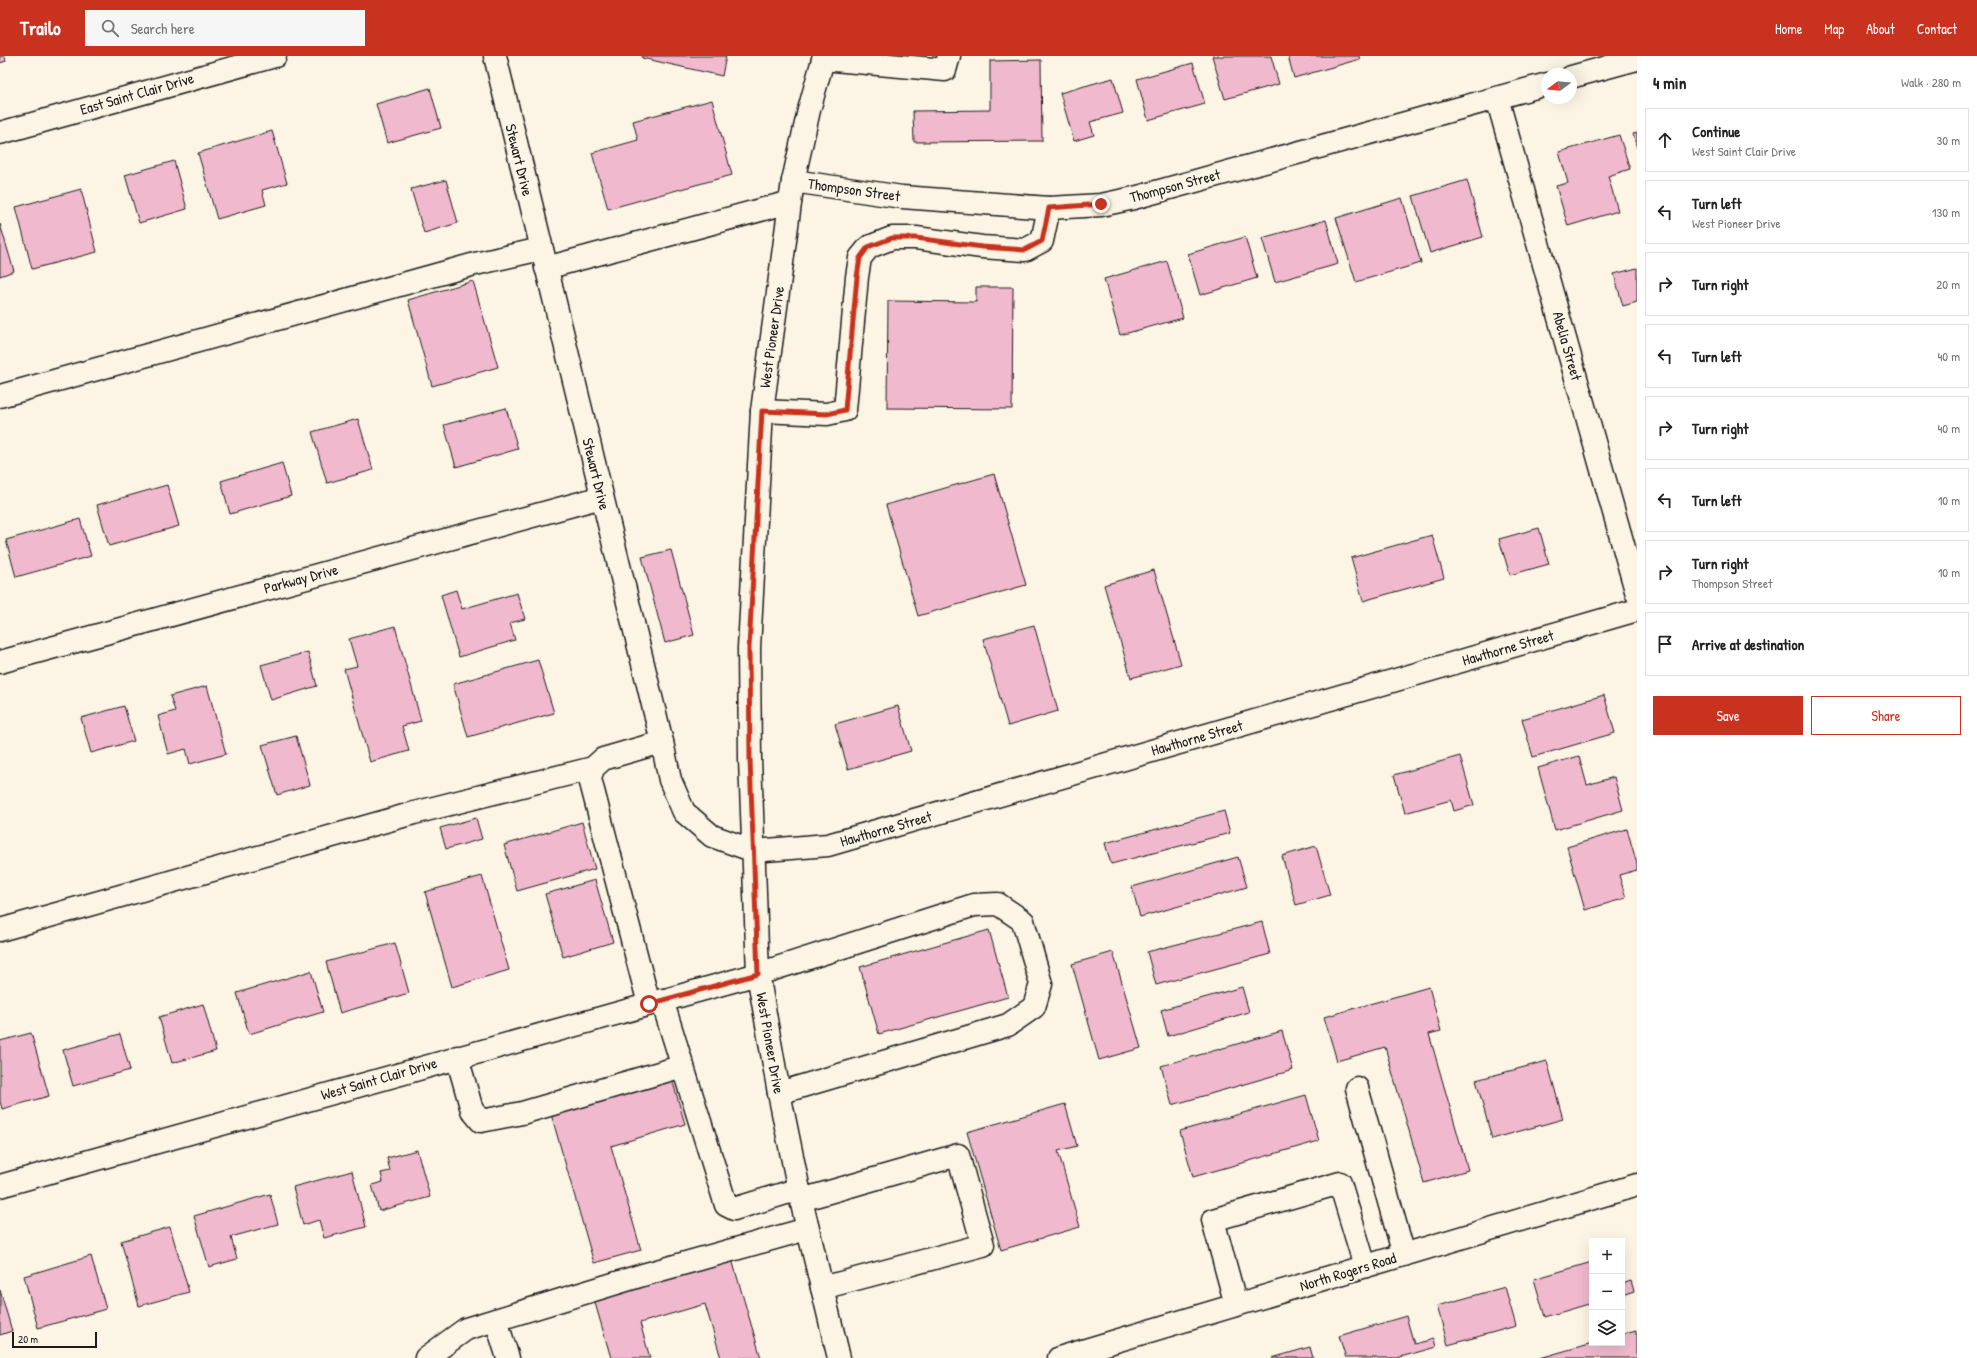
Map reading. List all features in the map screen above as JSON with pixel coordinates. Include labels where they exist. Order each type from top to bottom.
[{"type":"street","name":"East Saint Clair Drive","points":[[0,133],[275,56]]},
{"type":"street","name":"Stewart Drive","points":[[495,56],[670,780],[684,812],[712,836],[754,851]]},
{"type":"street","points":[[823,57],[945,70],[949,56]]},
{"type":"street","name":"West Pioneer Drive","points":[[823,57],[808,110],[791,192],[762,411],[749,648],[750,759],[758,974],[779,1093],[807,1229],[839,1358]]},
{"type":"street","points":[[1577,75],[1637,59]]},
{"type":"street","name":"Thompson Street","points":[[791,192],[902,197],[1049,208],[1101,204],[1134,198],[1541,86]]},
{"type":"street","name":"Abelia Street","points":[[1497,98],[1637,594]]},
{"type":"street","points":[[0,396],[475,264],[544,258],[791,192]]},
{"type":"street","points":[[762,411],[827,414],[845,410],[857,277],[860,258],[868,247],[892,238],[916,238],[982,247],[1025,250],[1042,241],[1049,208]]},
{"type":"street","name":"Parkway Drive","points":[[0,662],[602,497]]},
{"type":"street","name":"Hawthorne Street","points":[[754,851],[828,845],[1637,610]]},
{"type":"street","points":[[0,930],[414,813],[593,768],[603,759],[662,742]]},
{"type":"street","points":[[593,768],[590,779],[656,1002],[683,1066],[726,1205],[734,1209],[800,1195],[958,1155],[983,1245],[822,1288]]},
{"type":"street","name":"West Saint Clair Drive","points":[[0,1186],[758,974],[974,905],[998,904],[1023,921],[1041,984],[1034,1008],[1008,1025],[779,1093]]},
{"type":"street","points":[[457,1057],[472,1110],[481,1120],[522,1113],[683,1066]]},
{"type":"street","points":[[1357,1088],[1404,1255]]},
{"type":"street","points":[[1236,1305],[1213,1220],[1340,1183],[1365,1266]]},
{"type":"street","name":"North Rogers Road","points":[[1059,1358],[1095,1353],[1236,1305],[1637,1185]]},
{"type":"street","points":[[426,1358],[466,1329],[646,1274],[807,1229]]},
{"type":"street","points":[[496,1320],[508,1358]]},
{"type":"building","points":[[0,56],[5,56],[6,61],[0,63]]},
{"type":"building","points":[[642,56],[726,56],[722,76],[642,58]]},
{"type":"building","points":[[1212,56],[1271,56],[1279,84],[1225,99]]},
{"type":"building","points":[[1288,56],[1359,56],[1360,59],[1294,78]]},
{"type":"building","points":[[1041,60],[1042,141],[914,142],[913,111],[990,110],[990,61]]},
{"type":"building","points":[[1193,63],[1205,104],[1148,120],[1137,79]]},
{"type":"building","points":[[1113,78],[1123,113],[1090,122],[1094,135],[1074,141],[1060,93]]},
{"type":"building","points":[[430,88],[441,128],[387,143],[376,104]]},
{"type":"building","points":[[712,100],[732,175],[608,209],[592,153],[638,140],[633,121]]},
{"type":"building","points":[[272,131],[287,183],[262,190],[266,205],[217,219],[198,153]]},
{"type":"building","points":[[1637,133],[1637,148],[1633,134]]},
{"type":"building","points":[[1619,135],[1630,169],[1608,176],[1618,211],[1568,226],[1556,186],[1568,183],[1559,152]]},
{"type":"building","points":[[174,161],[187,209],[139,223],[125,175]]},
{"type":"building","points":[[446,180],[458,223],[424,233],[411,189]]},
{"type":"building","points":[[1467,180],[1483,237],[1430,253],[1413,196]]},
{"type":"building","points":[[81,189],[97,252],[32,269],[16,207]]},
{"type":"building","points":[[1402,198],[1421,263],[1356,282],[1336,218]]},
{"type":"building","points":[[1326,220],[1338,264],[1275,282],[1262,238]]},
{"type":"building","points":[[0,224],[14,271],[0,276]]},
{"type":"building","points":[[1245,237],[1257,278],[1200,295],[1188,254]]},
{"type":"building","points":[[1167,261],[1183,318],[1120,335],[1104,279]]},
{"type":"building","points":[[1637,268],[1637,302],[1623,306],[1614,274]]},
{"type":"building","points":[[473,281],[498,367],[432,386],[408,300]]},
{"type":"building","points":[[976,287],[1013,287],[1012,409],[887,408],[888,301],[976,302]]},
{"type":"building","points":[[506,408],[518,449],[456,467],[444,425]]},
{"type":"building","points":[[358,419],[373,470],[327,483],[312,432]]},
{"type":"building","points":[[282,463],[291,496],[230,514],[221,481]]},
{"type":"building","points":[[994,474],[1026,585],[918,616],[886,505]]},
{"type":"building","points":[[167,485],[179,526],[109,546],[97,505]]},
{"type":"building","points":[[80,519],[91,556],[16,577],[6,540]]},
{"type":"building","points":[[1539,528],[1549,564],[1510,575],[1499,539]]},
{"type":"building","points":[[1432,535],[1444,578],[1363,601],[1351,558]]},
{"type":"building","points":[[671,550],[694,635],[665,643],[642,557]]},
{"type":"building","points":[[1154,570],[1181,664],[1131,678],[1104,585]]},
{"type":"building","points":[[456,590],[462,609],[517,593],[525,619],[510,623],[515,640],[459,657],[441,595]]},
{"type":"building","points":[[1034,625],[1058,711],[1008,726],[983,639]]},
{"type":"building","points":[[395,626],[421,721],[402,726],[409,751],[370,762],[344,669],[357,666],[349,639]]},
{"type":"building","points":[[308,652],[317,686],[271,700],[261,665]]},
{"type":"building","points":[[538,660],[554,713],[468,737],[453,684]]},
{"type":"building","points":[[207,686],[226,754],[190,764],[186,749],[168,754],[158,716],[175,711],[170,696]]},
{"type":"building","points":[[1604,695],[1615,733],[1533,757],[1522,719]]},
{"type":"building","points":[[124,706],[134,741],[91,753],[81,718]]},
{"type":"building","points":[[898,706],[911,751],[848,769],[835,724]]},
{"type":"building","points":[[296,736],[310,785],[277,795],[262,745]]},
{"type":"building","points":[[1460,756],[1474,805],[1454,811],[1451,800],[1405,813],[1394,775]]},
{"type":"building","points":[[1579,756],[1587,785],[1614,777],[1623,810],[1555,830],[1538,768]]},
{"type":"building","points":[[1224,811],[1230,833],[1111,864],[1105,843]]},
{"type":"building","points":[[476,818],[482,839],[446,849],[440,828]]},
{"type":"building","points":[[582,822],[595,869],[517,891],[504,845]]},
{"type":"building","points":[[1627,829],[1637,864],[1637,870],[1619,875],[1626,898],[1585,910],[1567,847]]},
{"type":"building","points":[[1316,846],[1330,895],[1296,905],[1282,856]]},
{"type":"building","points":[[1238,857],[1247,887],[1140,917],[1132,887]]},
{"type":"building","points":[[482,876],[509,970],[452,987],[425,892]]},
{"type":"building","points":[[595,880],[613,942],[563,957],[545,894]]},
{"type":"building","points":[[1262,922],[1270,954],[1156,985],[1147,952]]},
{"type":"building","points":[[989,930],[1008,997],[879,1034],[860,967]]},
{"type":"building","points":[[395,943],[409,993],[340,1013],[326,962]]},
{"type":"building","points":[[1113,952],[1141,1048],[1099,1060],[1072,964]]},
{"type":"building","points":[[311,971],[323,1012],[249,1034],[237,993]]},
{"type":"building","points":[[1242,987],[1249,1012],[1168,1036],[1161,1010]]},
{"type":"building","points":[[1429,987],[1441,1031],[1429,1034],[1468,1170],[1424,1183],[1385,1047],[1337,1061],[1324,1017]]},
{"type":"building","points":[[203,1004],[216,1051],[172,1063],[159,1017]]},
{"type":"building","points":[[1282,1031],[1293,1070],[1172,1105],[1161,1066]]},
{"type":"building","points":[[31,1033],[49,1096],[2,1109],[0,1101],[0,1041]]},
{"type":"building","points":[[120,1034],[130,1070],[73,1086],[63,1050]]},
{"type":"building","points":[[1547,1061],[1563,1119],[1492,1139],[1476,1080]]},
{"type":"building","points":[[672,1079],[685,1124],[611,1146],[641,1250],[594,1263],[551,1114]]},
{"type":"building","points":[[1306,1095],[1319,1141],[1193,1177],[1180,1131]]},
{"type":"building","points":[[1065,1104],[1077,1146],[1058,1151],[1080,1227],[1001,1250],[967,1132]]},
{"type":"building","points":[[417,1150],[430,1197],[379,1211],[372,1185],[383,1182],[381,1173],[390,1171],[387,1158]]},
{"type":"building","points":[[352,1171],[366,1227],[324,1238],[319,1220],[303,1225],[293,1187]]},
{"type":"building","points":[[270,1194],[278,1224],[231,1237],[237,1259],[209,1267],[194,1216]]},
{"type":"building","points":[[170,1227],[189,1292],[139,1306],[121,1241]]},
{"type":"building","points":[[91,1256],[106,1309],[38,1328],[24,1276]]},
{"type":"building","points":[[731,1256],[761,1358],[721,1358],[705,1304],[640,1323],[650,1358],[611,1358],[593,1296]]},
{"type":"building","points":[[1589,1263],[1589,1304],[1545,1317],[1534,1279]]},
{"type":"building","points":[[1631,1281],[1634,1291],[1625,1294],[1625,1283]]},
{"type":"building","points":[[1505,1287],[1516,1326],[1448,1345],[1437,1306]]},
{"type":"building","points":[[0,1290],[12,1331],[0,1335]]},
{"type":"building","points":[[1406,1316],[1414,1344],[1434,1339],[1436,1347],[1397,1358],[1346,1358],[1339,1336]]},
{"type":"building","points":[[1637,1330],[1637,1358],[1540,1358],[1589,1344],[1589,1346],[1625,1346],[1625,1333]]},
{"type":"building","points":[[1310,1347],[1313,1358],[1272,1358]]},
{"type":"route","points":[[649,1004],[758,974],[750,759],[749,648],[762,411],[827,414],[845,410],[857,277],[860,258],[868,247],[892,238],[916,238],[982,247],[1025,250],[1042,241],[1049,208],[1069,208],[1101,204]]}]
